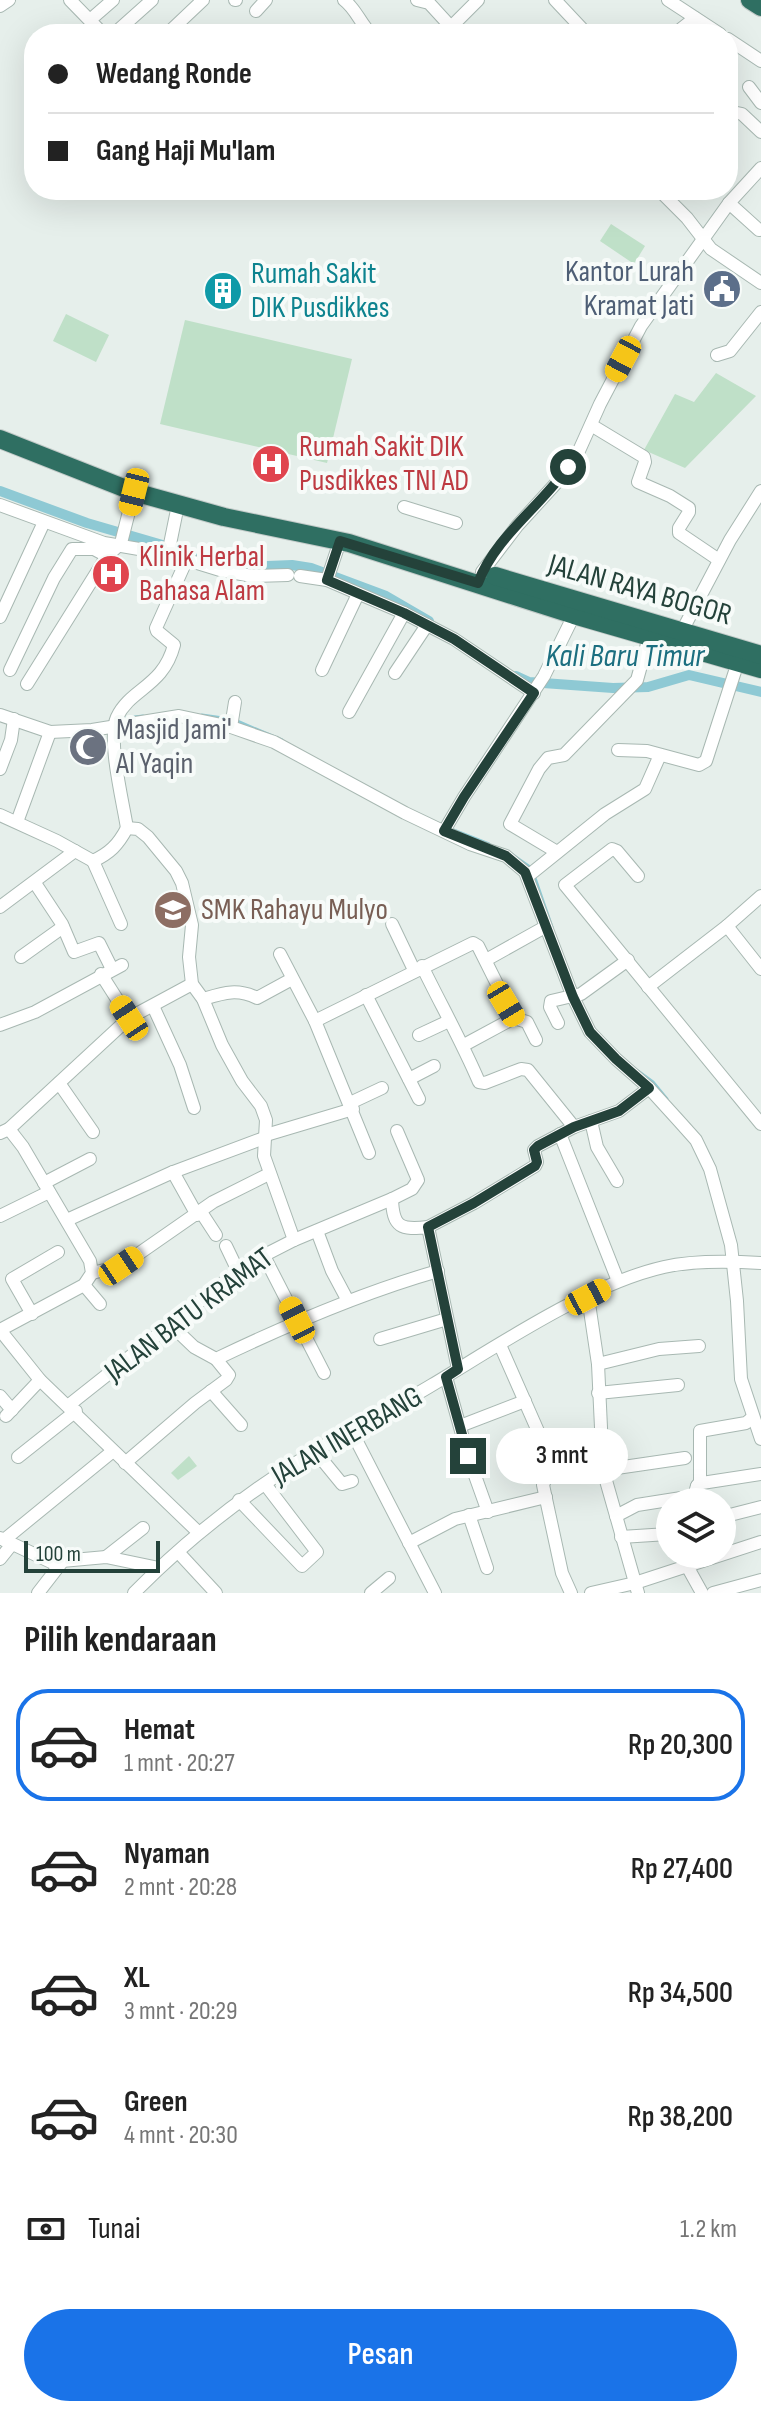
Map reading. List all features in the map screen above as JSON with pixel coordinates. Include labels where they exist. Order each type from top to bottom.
[{"type":"highway","points":[[750,0],[761,7]]},
{"type":"highway","name":"JALAN RAYA BOGOR","points":[[0,426],[136,482],[226,512],[340,541],[391,550]]},
{"type":"highway","name":"JALAN RAYA BOGOR","points":[[0,439],[134,492],[178,505],[347,531],[391,550],[480,577],[761,655]]},
{"type":"highway","name":"JALAN RAYA BOGOR","points":[[480,577],[574,615],[761,669]]},
{"type":"street","points":[[0,6],[9,0]]},
{"type":"street","points":[[72,0],[94,24]]},
{"type":"street","points":[[90,20],[113,0]]},
{"type":"street","points":[[125,24],[152,0]]},
{"type":"street","points":[[178,24],[203,0]]},
{"type":"street","points":[[256,11],[266,0]]},
{"type":"street","points":[[344,0],[361,24]]},
{"type":"street","points":[[417,0],[429,3],[449,24]]},
{"type":"street","points":[[461,24],[478,0]]},
{"type":"street","points":[[555,0],[578,24]]},
{"type":"street","points":[[668,0],[704,24]]},
{"type":"street","points":[[687,24],[695,18]]},
{"type":"street","points":[[738,46],[761,61]]},
{"type":"street","points":[[749,87],[761,103]]},
{"type":"street","points":[[738,113],[761,132]]},
{"type":"street","points":[[739,191],[761,169]]},
{"type":"street","points":[[669,200],[687,218],[702,241],[761,283]]},
{"type":"street","points":[[480,577],[517,526],[559,480],[578,453],[635,337],[732,200]]},
{"type":"street","points":[[729,203],[759,230]]},
{"type":"street","points":[[717,355],[730,351],[761,312]]},
{"type":"street","points":[[591,425],[644,457],[638,482],[689,508],[679,533],[719,560]]},
{"type":"street","points":[[682,631],[747,509],[761,491]]},
{"type":"street","points":[[27,684],[107,556],[121,540],[134,492]]},
{"type":"street","points":[[0,505],[77,534],[169,548],[187,559],[220,570],[252,576],[329,575],[358,594],[454,639],[537,688]]},
{"type":"street","points":[[169,548],[178,505]]},
{"type":"street","points":[[404,507],[456,523]]},
{"type":"street","points":[[0,617],[44,522]]},
{"type":"street","points":[[329,575],[340,541]]},
{"type":"street","points":[[36,667],[13,664],[54,578],[72,549],[94,549],[107,556]]},
{"type":"street","points":[[93,861],[109,853],[127,828],[115,755],[116,723],[166,667],[174,645],[156,628],[187,559]]},
{"type":"street","points":[[322,670],[358,594]]},
{"type":"street","points":[[349,712],[404,613]]},
{"type":"street","points":[[446,828],[537,688],[574,615]]},
{"type":"street","points":[[395,673],[427,625]]},
{"type":"street","points":[[557,852],[510,824],[539,769],[551,756],[564,755],[637,680],[649,637]]},
{"type":"street","points":[[618,750],[647,751],[699,765],[706,761],[737,664]]},
{"type":"street","points":[[232,723],[235,702]]},
{"type":"street","points":[[0,715],[50,732],[71,732],[179,716],[232,723],[274,742],[405,813],[506,856],[528,876],[545,927],[595,1038],[649,1088],[701,1149],[736,1262],[741,1379],[761,1439]]},
{"type":"street","points":[[0,769],[11,740],[14,720]]},
{"type":"street","points":[[17,822],[50,732]]},
{"type":"street","points":[[528,876],[615,807],[645,789],[660,755]]},
{"type":"street","points":[[1,816],[93,861],[121,924]]},
{"type":"street","points":[[127,828],[138,829],[148,837],[182,883],[192,925],[189,957],[192,984],[203,999],[229,1057],[261,1106],[266,1120],[264,1156],[294,1240]]},
{"type":"street","points":[[638,876],[612,849],[565,885],[758,1116]]},
{"type":"street","points":[[0,907],[75,851]]},
{"type":"street","points":[[35,883],[63,927],[74,952],[99,943],[112,969],[129,1018]]},
{"type":"street","points":[[648,987],[761,896]]},
{"type":"street","points":[[392,924],[464,1045],[481,1083],[525,1068],[574,1127]]},
{"type":"street","points":[[727,926],[761,969]]},
{"type":"street","points":[[21,957],[63,927]]},
{"type":"street","points":[[486,960],[545,927]]},
{"type":"street","points":[[315,1021],[473,943],[486,960],[514,1018]]},
{"type":"street","points":[[280,954],[315,1021],[369,1153]]},
{"type":"street","points":[[558,1023],[550,1004],[576,996],[628,960]]},
{"type":"street","points":[[0,1025],[35,1012],[112,969]]},
{"type":"street","points":[[203,999],[230,991],[246,992],[257,998],[292,979]]},
{"type":"street","points":[[92,1273],[90,1261],[67,1220],[5,1131],[129,1018],[192,984]]},
{"type":"street","points":[[366,995],[419,1099]]},
{"type":"street","points":[[153,1006],[180,1065],[194,1108]]},
{"type":"street","points":[[464,1045],[514,1018],[527,1022],[536,1040]]},
{"type":"street","points":[[419,1035],[449,1021]]},
{"type":"street","points":[[409,1079],[434,1066]]},
{"type":"street","points":[[59,1083],[93,1132]]},
{"type":"street","points":[[67,1220],[173,1172],[351,1106],[382,1088]]},
{"type":"street","points":[[397,1131],[418,1180],[412,1189],[392,1199],[393,1214],[400,1226],[428,1227],[535,1166],[534,1150],[574,1127],[619,1111],[649,1088]]},
{"type":"street","points":[[591,1121],[597,1147],[617,1181]]},
{"type":"street","points":[[560,1134],[618,1281]]},
{"type":"street","points":[[0,1216],[90,1159]]},
{"type":"street","points":[[173,1172],[216,1235]]},
{"type":"street","points":[[198,1532],[40,1380],[0,1330],[84,1285],[92,1273],[121,1266],[220,1198],[269,1174]]},
{"type":"street","name":"JALAN BATU KRAMAT","points":[[18,1457],[72,1408],[238,1271],[263,1254],[392,1199]]},
{"type":"street","points":[[428,1227],[458,1369]]},
{"type":"street","points":[[317,1231],[332,1271],[348,1301]]},
{"type":"street","points":[[226,1246],[238,1271]]},
{"type":"street","points":[[32,1314],[12,1279],[58,1252]]},
{"type":"street","points":[[263,1254],[324,1373]]},
{"type":"street","name":"JALAN INERBANG","points":[[134,1593],[198,1532],[239,1500],[315,1451],[618,1281],[666,1266],[761,1263]]},
{"type":"street","points":[[216,1359],[297,1320],[379,1288],[438,1271]]},
{"type":"street","points":[[84,1285],[100,1304]]},
{"type":"street","points":[[588,1297],[598,1364],[603,1470],[636,1588]]},
{"type":"street","points":[[380,1339],[447,1319]]},
{"type":"street","points":[[125,1463],[229,1375],[216,1359],[194,1347],[172,1326]]},
{"type":"street","points":[[500,1345],[552,1463],[544,1481],[546,1497],[562,1573],[571,1593]]},
{"type":"street","points":[[598,1364],[659,1349],[699,1346]]},
{"type":"street","points":[[446,1377],[488,1512]]},
{"type":"street","points":[[0,1396],[9,1413],[40,1380]]},
{"type":"street","points":[[598,1393],[678,1385]]},
{"type":"street","points":[[211,1391],[241,1425]]},
{"type":"street","points":[[460,1426],[525,1401]]},
{"type":"street","points":[[697,1486],[700,1482],[701,1430],[746,1423],[753,1417]]},
{"type":"street","points":[[351,1430],[435,1593]]},
{"type":"street","points":[[546,1448],[572,1438]]},
{"type":"street","points":[[0,1559],[5,1540],[113,1451]]},
{"type":"street","points":[[315,1451],[342,1484],[352,1481]]},
{"type":"street","points":[[603,1470],[685,1458]]},
{"type":"street","points":[[697,1486],[761,1474]]},
{"type":"street","points":[[239,1500],[302,1566],[317,1552],[265,1484]]},
{"type":"street","points":[[409,1543],[448,1522],[546,1497]]},
{"type":"street","points":[[616,1516],[637,1505],[656,1503]]},
{"type":"street","points":[[736,1513],[761,1507]]},
{"type":"street","points":[[469,1515],[487,1568]]},
{"type":"street","points":[[106,1557],[143,1528]]},
{"type":"street","points":[[621,1537],[656,1535]]},
{"type":"street","points":[[5,1540],[51,1562],[106,1557],[159,1568]]},
{"type":"street","points":[[736,1550],[761,1542]]},
{"type":"street","points":[[178,1552],[216,1593]]},
{"type":"street","points":[[38,1593],[62,1562]]},
{"type":"street","points":[[591,1593],[636,1588],[682,1568]]},
{"type":"street","points":[[688,1568],[702,1593]]},
{"type":"street","points":[[371,1593],[389,1578]]},
{"type":"street","points":[[713,1593],[761,1580]]},
{"type":"green space","points":[[611,224],[645,246],[634,264],[600,241]]},
{"type":"green space","points":[[66,314],[109,335],[96,362],[53,341]]},
{"type":"green space","points":[[185,320],[352,359],[327,463],[160,424]]},
{"type":"green space","points":[[716,373],[756,396],[685,468],[644,450],[675,394],[694,402]]},
{"type":"green space","points":[[189,1456],[197,1466],[178,1480],[171,1473]]},
{"type":"waterway","name":"Kali Baru Timur","points":[[0,491],[87,523],[238,567],[292,565],[311,568],[386,596],[429,621]]},
{"type":"waterway","name":"Kali Baru Timur","points":[[516,676],[529,682],[613,688],[648,687],[689,675],[761,692]]},
{"type":"waterway","points":[[202,715],[230,719]]},
{"type":"waterway","points":[[126,718],[143,716]]},
{"type":"waterway","points":[[237,721],[282,740]]},
{"type":"waterway","points":[[451,829],[489,844]]},
{"type":"waterway","points":[[510,853],[530,867]]},
{"type":"waterway","points":[[535,878],[552,927]]},
{"type":"waterway","points":[[638,1071],[653,1082],[667,1099]]},
{"type":"place","name":"Kantor Lurah Kramat Jati","points":[[722,289]]},
{"type":"place","name":"Rumah Sakit DIK Pusdikkes","points":[[223,291]]},
{"type":"place","name":"Rumah Sakit DIK Pusdikkes TNI AD","points":[[271,464]]},
{"type":"place","name":"Klinik Herbal Bahasa Alam","points":[[111,574]]},
{"type":"place","name":"Masjid Jami' Al Yaqin","points":[[88,747]]},
{"type":"place","name":"SMK Rahayu Mulyo","points":[[173,910]]},
{"type":"route","points":[[468,1456],[446,1377],[458,1369],[428,1227],[535,1166],[534,1150],[538,1146],[574,1127],[619,1111],[649,1088],[590,1032],[573,997],[525,872],[506,856],[444,831],[534,693],[454,639],[404,613],[327,580],[340,541],[478,583],[488,563],[568,467]]}]
